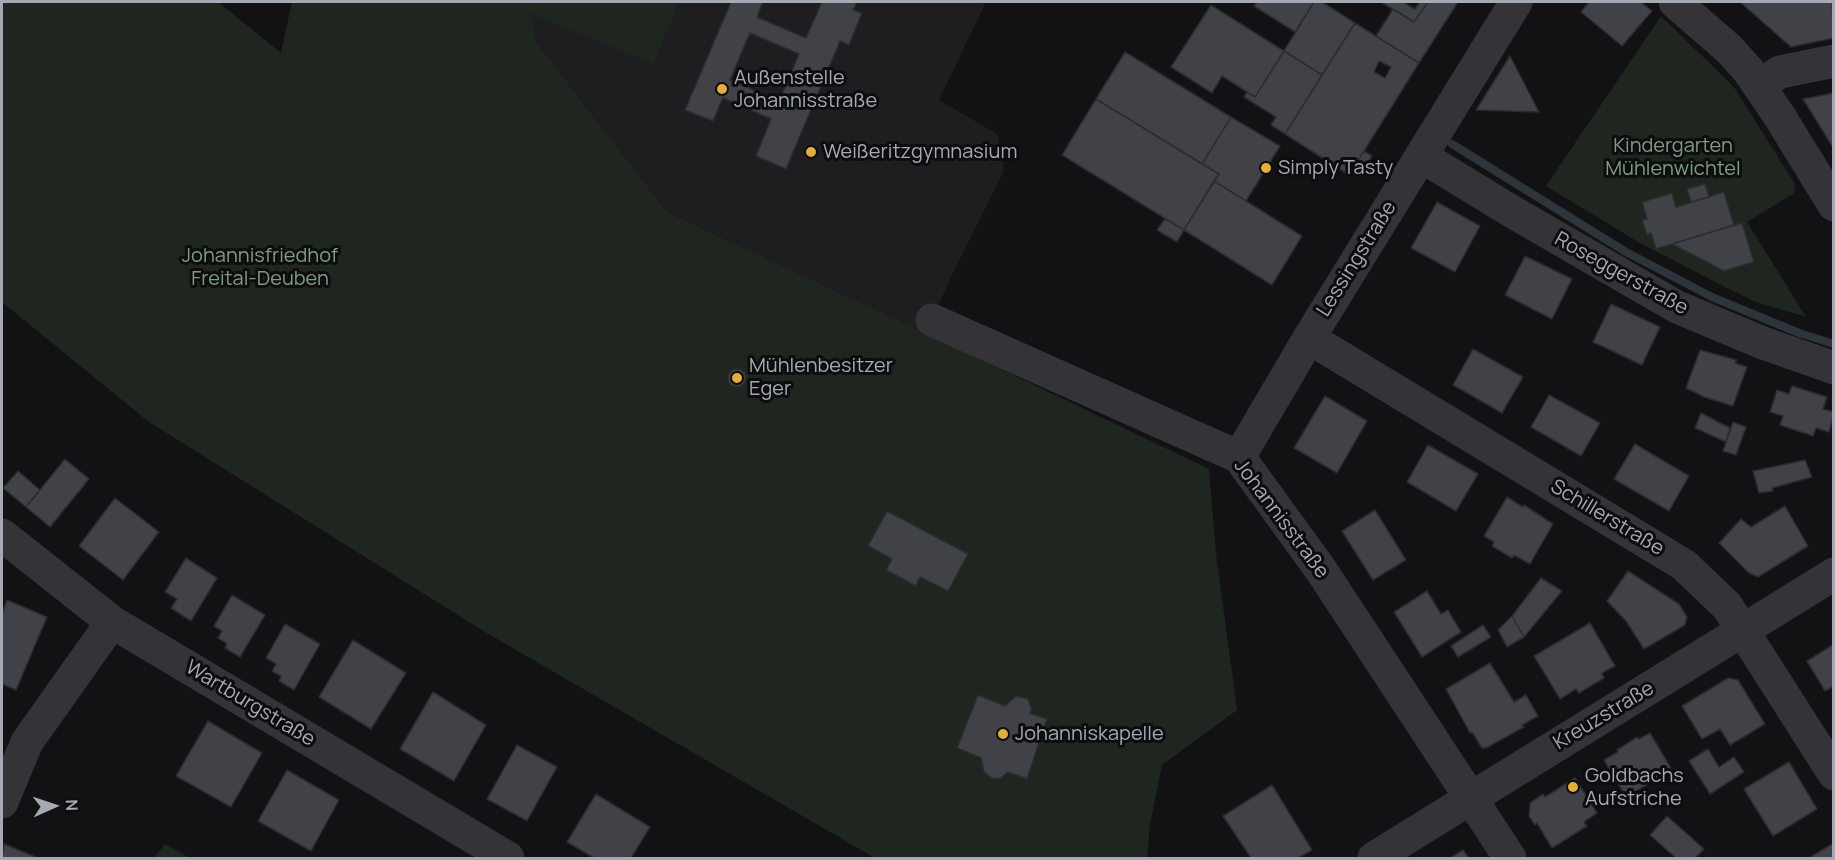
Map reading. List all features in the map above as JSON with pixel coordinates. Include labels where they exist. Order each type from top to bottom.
[{"type":"street","name":"Lessingstraße","points":[[1239,457],[1309,338],[1516,2]]},
{"type":"street","points":[[1675,2],[1729,49],[1760,85],[1833,205]]},
{"type":"street","points":[[1760,85],[1780,72],[1833,61]]},
{"type":"street","name":"Roseggerstraße","points":[[1420,156],[1549,234],[1677,307],[1763,343],[1833,368]]},
{"type":"street","name":"Johannisstraße","points":[[932,320],[1239,457],[1321,570],[1510,858]]},
{"type":"street","name":"Schillerstraße","points":[[1309,338],[1684,565],[1721,599],[1743,630],[1833,774]]},
{"type":"street","name":"Wartburgstraße","points":[[2,535],[112,622],[489,854]]},
{"type":"street","name":"Kreuzstraße","points":[[1374,858],[1833,574]]},
{"type":"street","points":[[2,802],[27,742],[112,622]]},
{"type":"shaded area","name":"Weißeritzgymnasium","points":[[527,2],[986,2],[939,100],[997,134],[1004,171],[926,333],[667,212],[537,43]]},
{"type":"green space","name":"Johannisfriedhof Freital-Deuben","points":[[2,2],[218,2],[281,53],[292,2],[679,2],[653,64],[530,13],[537,43],[667,212],[1209,469],[1216,554],[1237,710],[1162,765],[1150,824],[1147,858],[875,858],[485,632],[149,422],[2,302]]},
{"type":"green space","name":"Kindergarten Mühlenwichtel","points":[[1661,16],[1734,87],[1795,184],[1794,193],[1747,222],[1806,317],[1756,302],[1725,287],[1640,243],[1546,186]]},
{"type":"green space","points":[[165,844],[190,858],[154,858]]},
{"type":"building","name":"Außenstelle Johannisstraße","points":[[731,2],[763,2],[757,17],[806,38],[822,2],[857,2],[853,10],[862,13],[849,45],[840,41],[786,169],[756,156],[771,119],[723,98],[713,121],[685,110]],"holes":[[[750,33],[799,54],[779,101],[730,80]]]},
{"type":"building","points":[[1257,2],[1314,2],[1295,32],[1254,6]]},
{"type":"building","points":[[1314,2],[1322,2],[1355,23],[1322,75],[1284,51]]},
{"type":"building","points":[[1381,2],[1428,2],[1414,22]]},
{"type":"building","points":[[1403,2],[1420,2],[1415,9]]},
{"type":"building","points":[[1428,2],[1458,2],[1419,63],[1376,36],[1393,9],[1414,22]]},
{"type":"building","points":[[1589,2],[1641,2],[1652,11],[1622,46],[1581,12]]},
{"type":"building","points":[[1740,2],[1832,2],[1834,38],[1791,47]]},
{"type":"building","points":[[1211,5],[1284,51],[1255,97],[1222,76],[1212,93],[1171,67]]},
{"type":"building","points":[[1355,23],[1419,63],[1349,175],[1285,134]]},
{"type":"building","points":[[1284,51],[1322,75],[1285,134],[1271,125],[1276,117],[1244,97],[1247,92],[1255,97]]},
{"type":"building","points":[[1125,52],[1231,117],[1202,164],[1096,99]]},
{"type":"building","points":[[1510,56],[1539,112],[1476,110]]},
{"type":"building","points":[[1379,61],[1391,67],[1385,78],[1374,72]]},
{"type":"building","points":[[1834,93],[1834,149],[1803,99]]},
{"type":"building","points":[[1096,99],[1219,174],[1184,230],[1062,155]]},
{"type":"building","points":[[1231,117],[1280,146],[1246,201],[1214,181],[1219,174],[1202,164]]},
{"type":"building","points":[[1364,151],[1372,156],[1362,172],[1354,167]]},
{"type":"building","points":[[1214,181],[1302,236],[1272,285],[1184,230]]},
{"type":"building","points":[[1705,184],[1709,197],[1691,202],[1687,189]]},
{"type":"building","points":[[1724,192],[1734,225],[1656,249],[1651,233],[1647,235],[1642,220],[1647,219],[1642,202],[1672,193],[1676,207]]},
{"type":"building","points":[[1437,202],[1480,226],[1455,272],[1411,248]]},
{"type":"building","points":[[1165,219],[1184,230],[1177,242],[1157,230]]},
{"type":"building","points":[[1742,223],[1754,262],[1724,271],[1672,244]]},
{"type":"building","points":[[1525,256],[1572,279],[1552,319],[1505,295]]},
{"type":"building","points":[[1611,304],[1660,327],[1642,365],[1593,342]]},
{"type":"building","points":[[1473,349],[1523,377],[1502,413],[1453,385]]},
{"type":"building","points":[[1700,350],[1737,360],[1735,363],[1747,367],[1733,406],[1704,397],[1686,388]]},
{"type":"building","name":"Mühlenbesitzer Eger","points":[[733,369],[741,369],[746,374],[744,385],[733,387],[728,382],[728,374]]},
{"type":"building","points":[[1792,386],[1827,397],[1823,409],[1834,412],[1829,432],[1816,428],[1813,436],[1780,425],[1783,416],[1770,412],[1777,390],[1789,394]]},
{"type":"building","points":[[1549,395],[1600,423],[1581,456],[1531,427]]},
{"type":"building","points":[[1325,396],[1367,421],[1337,473],[1294,448]]},
{"type":"building","points":[[1701,413],[1730,428],[1726,442],[1695,428]]},
{"type":"building","points":[[1733,422],[1746,427],[1736,455],[1723,451]]},
{"type":"building","points":[[1635,444],[1689,476],[1669,511],[1614,479]]},
{"type":"building","points":[[1428,445],[1478,474],[1456,511],[1407,482]]},
{"type":"building","points":[[65,459],[89,479],[50,527],[26,507]]},
{"type":"building","points":[[1805,460],[1812,477],[1772,488],[1773,491],[1759,493],[1753,471]]},
{"type":"building","points":[[18,471],[40,490],[26,507],[3,488]]},
{"type":"building","points":[[1507,497],[1553,524],[1530,564],[1514,555],[1512,558],[1492,546],[1494,542],[1484,536]]},
{"type":"building","points":[[115,498],[159,532],[123,580],[79,546]]},
{"type":"building","points":[[1785,506],[1808,546],[1758,577],[1749,573],[1719,543],[1741,519],[1751,527]]},
{"type":"building","points":[[1375,510],[1406,560],[1373,580],[1342,531]]},
{"type":"building","points":[[887,511],[968,554],[948,591],[920,577],[916,586],[886,570],[892,559],[868,546]]},
{"type":"building","points":[[186,558],[217,578],[191,621],[171,608],[177,599],[165,592]]},
{"type":"building","points":[[1628,571],[1679,604],[1687,617],[1685,625],[1644,649],[1626,621],[1607,601]]},
{"type":"building","points":[[1541,578],[1562,591],[1524,637],[1512,616]]},
{"type":"building","points":[[1427,591],[1441,614],[1448,610],[1461,632],[1422,657],[1394,612]]},
{"type":"building","points":[[232,595],[265,615],[240,657],[225,648],[227,644],[218,638],[222,631],[214,626]]},
{"type":"building","points":[[7,600],[47,617],[16,690],[2,684],[2,614]]},
{"type":"building","points":[[1512,616],[1524,637],[1507,647],[1498,630]]},
{"type":"building","points":[[1590,623],[1615,666],[1602,673],[1604,678],[1579,693],[1576,689],[1560,699],[1534,656]]},
{"type":"building","points":[[285,624],[320,644],[294,690],[279,681],[281,676],[272,671],[276,664],[266,658]]},
{"type":"building","points":[[1483,625],[1491,637],[1458,657],[1451,646]]},
{"type":"building","points":[[353,640],[406,673],[371,729],[319,697]]},
{"type":"building","points":[[1834,644],[1834,686],[1825,691],[1807,661]]},
{"type":"building","points":[[1490,663],[1514,702],[1526,695],[1538,716],[1522,725],[1524,727],[1482,748],[1472,732],[1470,733],[1446,689]]},
{"type":"building","points":[[1728,678],[1738,680],[1765,724],[1730,745],[1720,729],[1702,739],[1682,706]]},
{"type":"building","points":[[433,692],[486,725],[454,781],[400,749]]},
{"type":"building","name":"Johanniskapelle","points":[[978,695],[1005,706],[1016,696],[1028,699],[1032,710],[1030,713],[1047,719],[1027,779],[1008,772],[1001,778],[993,779],[984,772],[981,758],[957,748]]},
{"type":"building","points":[[208,721],[262,753],[231,807],[176,776]]},
{"type":"building","points":[[1650,733],[1672,770],[1626,797],[1604,760],[1637,737],[1639,739]]},
{"type":"building","points":[[517,745],[557,767],[527,821],[487,799]]},
{"type":"building","points":[[1708,749],[1719,767],[1734,757],[1744,772],[1710,794],[1689,761]]},
{"type":"building","points":[[1789,762],[1817,809],[1773,836],[1744,789]]},
{"type":"building","points":[[287,770],[339,800],[311,851],[258,821]]},
{"type":"building","points":[[1575,778],[1597,813],[1584,822],[1587,826],[1552,848],[1537,823],[1535,825],[1529,816],[1530,803],[1543,794],[1545,797]]},
{"type":"building","points":[[1272,785],[1312,850],[1298,858],[1251,858],[1223,816]]},
{"type":"building","points":[[596,794],[650,827],[631,858],[594,858],[567,842]]},
{"type":"building","points":[[1667,816],[1704,849],[1695,858],[1676,858],[1650,835]]},
{"type":"building","points":[[1834,843],[1834,858],[1809,858]]},
{"type":"building","points":[[4,844],[38,858],[2,858]]},
{"type":"building","points":[[1463,850],[1469,858],[1450,858]]},
{"type":"waterway","points":[[1452,144],[1626,252],[1712,297],[1799,333],[1834,344]]},
{"type":"place","name":"Außenstelle Johannisstraße","points":[[722,89]]},
{"type":"place","name":"Weißeritzgymnasium","points":[[811,152]]},
{"type":"place","name":"Simply Tasty","points":[[1266,168]]},
{"type":"place","name":"Mühlenbesitzer Eger","points":[[737,378]]},
{"type":"place","name":"Johanniskapelle","points":[[1003,734]]},
{"type":"place","name":"Goldbachs Aufstriche","points":[[1573,787]]}]
